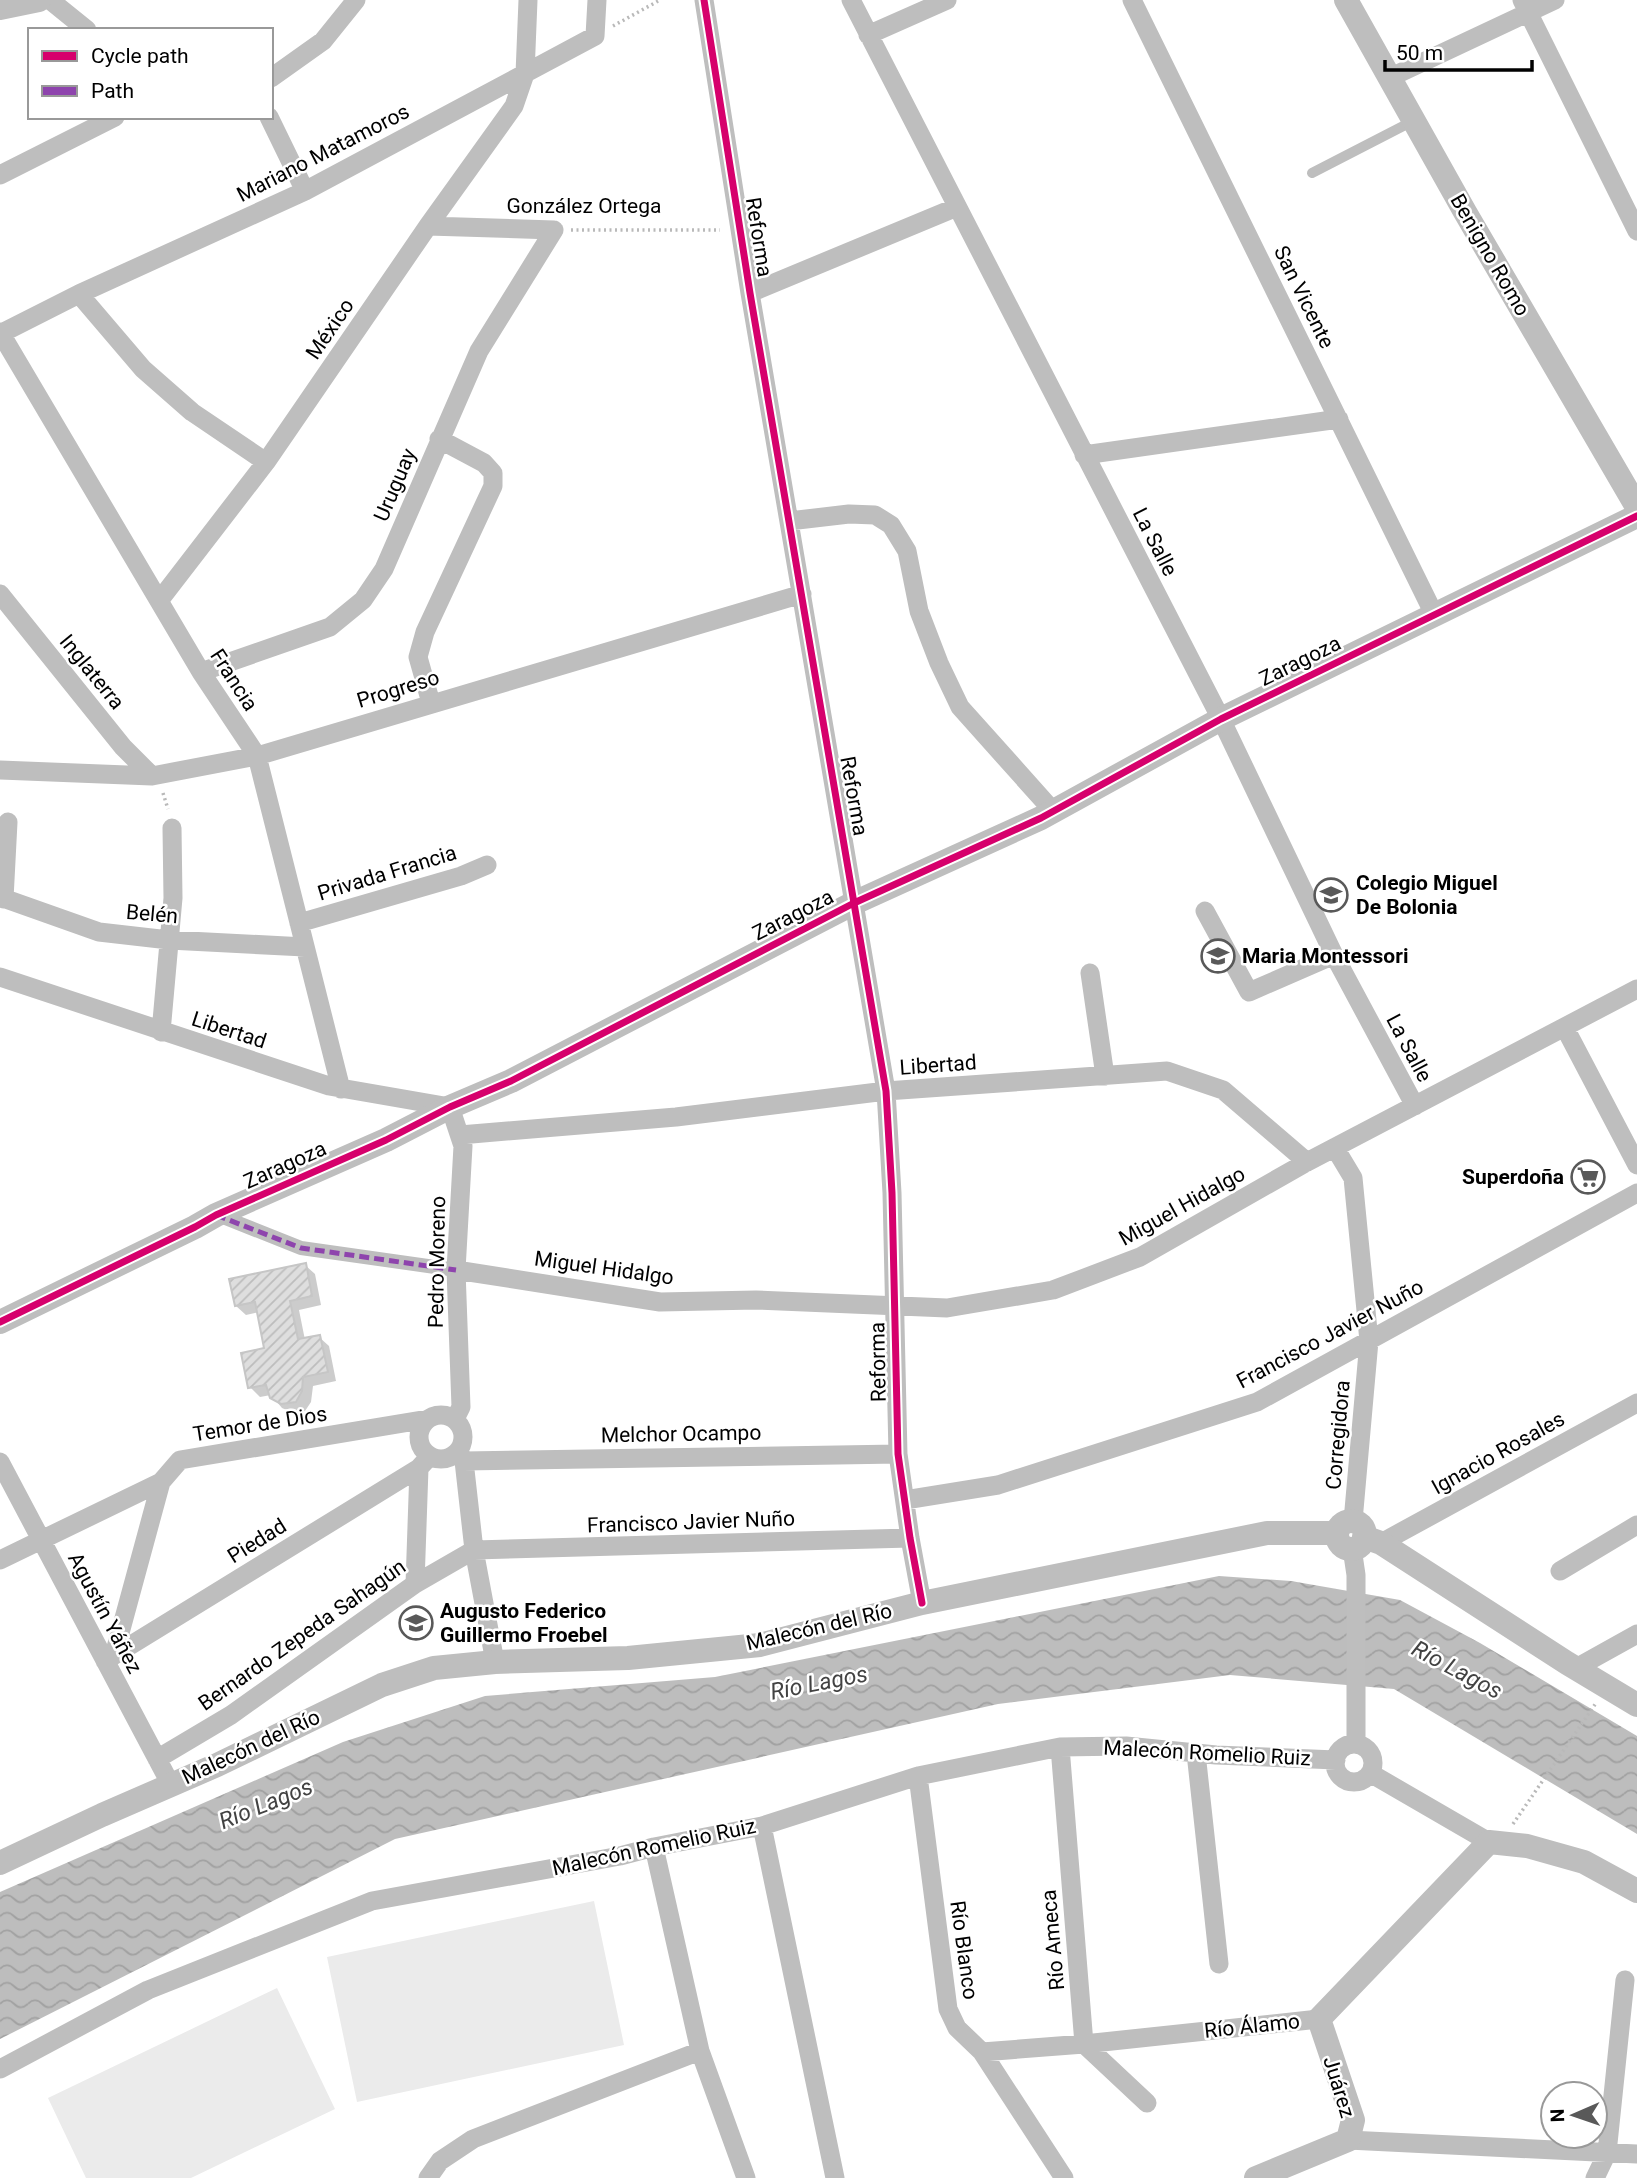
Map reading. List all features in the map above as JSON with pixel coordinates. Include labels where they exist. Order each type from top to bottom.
[{"type":"street","points":[[0,8],[39,0]]},
{"type":"street","points":[[50,0],[84,28]]},
{"type":"street","points":[[273,77],[323,41],[356,0]]},
{"type":"street","name":"México","points":[[159,601],[266,462],[514,106],[525,74],[528,0]]},
{"type":"street","points":[[595,36],[597,0]]},
{"type":"street","name":"Reforma","points":[[704,0],[750,293],[886,1091],[898,1454],[922,1603]]},
{"type":"street","name":"La Salle","points":[[851,0],[1221,719],[1334,955],[1415,1107]]},
{"type":"street","points":[[868,35],[947,0]]},
{"type":"street","name":"San Vicente","points":[[1132,0],[1434,614]]},
{"type":"street","name":"Benigno Romo","points":[[1346,0],[1413,121],[1637,507]]},
{"type":"street","points":[[1390,78],[1525,6],[1555,0]]},
{"type":"street","points":[[1525,6],[1637,231]]},
{"type":"street","name":"Mariano Matamoros","points":[[0,333],[305,191],[595,36]]},
{"type":"street","points":[[0,175],[111,119]]},
{"type":"street","points":[[270,119],[305,191]]},
{"type":"street","points":[[750,293],[957,207]]},
{"type":"street","name":"González Ortega","points":[[428,226],[554,230]]},
{"type":"street","name":"Uruguay","points":[[201,672],[330,627],[363,600],[384,569],[479,351],[554,230]]},
{"type":"street","points":[[79,294],[143,369],[192,412],[266,462]]},
{"type":"street","name":"Francia","points":[[0,333],[201,672],[257,756],[341,1089]]},
{"type":"street","points":[[1084,455],[1339,419]]},
{"type":"street","points":[[431,703],[418,657],[425,632],[493,486],[493,473],[484,463],[439,439]]},
{"type":"street","points":[[789,521],[849,514],[875,515],[891,525],[908,551],[919,611],[960,707],[1054,811]]},
{"type":"street","name":"Zaragoza","points":[[0,1322],[216,1215],[511,1081],[854,903],[1054,811],[1221,719],[1637,516]]},
{"type":"street","name":"Inglaterra","points":[[0,594],[123,747],[152,776]]},
{"type":"street","name":"Progreso","points":[[0,770],[152,776],[257,756],[802,594]]},
{"type":"street","points":[[2,898],[8,822]]},
{"type":"street","points":[[161,1032],[173,898],[172,828]]},
{"type":"street","name":"Privada Francia","points":[[299,923],[461,876],[487,865]]},
{"type":"street","name":"Belén","points":[[2,898],[99,932],[169,940],[305,947]]},
{"type":"street","points":[[1205,911],[1250,992],[1334,955]]},
{"type":"street","points":[[1090,973],[1105,1076]]},
{"type":"street","name":"Libertad","points":[[0,977],[341,1089],[450,1107]]},
{"type":"street","name":"Miguel Hidalgo","points":[[456,1270],[660,1302],[756,1300],[947,1308],[1053,1290],[1140,1257],[1307,1162],[1637,989]]},
{"type":"street","points":[[1565,1028],[1637,1165]]},
{"type":"street","name":"Libertad","points":[[460,1135],[676,1116],[886,1091],[1167,1071],[1223,1090],[1307,1162]]},
{"type":"street","name":"Pedro Moreno","points":[[450,1107],[463,1146],[456,1270],[461,1407],[455,1419]]},
{"type":"street","name":"Corregidora","points":[[1335,1148],[1353,1178],[1369,1341],[1357,1536],[1356,1744]]},
{"type":"street","name":"Francisco Javier Nuño","points":[[905,1500],[998,1485],[1257,1402],[1637,1193]]},
{"type":"street","points":[[216,1215],[301,1248],[456,1270]]},
{"type":"street","name":"Ignacio Rosales","points":[[1357,1536],[1637,1403]]},
{"type":"street","points":[[415,1584],[425,1462],[420,1438],[423,1425],[428,1419],[441,1415],[455,1419],[463,1431],[461,1456],[474,1550],[495,1661]]},
{"type":"street","name":"Temor de Dios","points":[[0,1560],[161,1482],[180,1460],[428,1419]]},
{"type":"street","name":"Melchor Ocampo","points":[[461,1456],[898,1454]]},
{"type":"street","points":[[425,1462],[461,1456]]},
{"type":"street","name":"Agustín Yáñez","points":[[0,1462],[41,1540],[110,1658],[171,1785]]},
{"type":"street","name":"Piedad","points":[[110,1658],[425,1462]]},
{"type":"street","points":[[110,1658],[161,1482]]},
{"type":"street","points":[[1560,1571],[1637,1525]]},
{"type":"street","name":"Malecón del Río","points":[[0,1863],[218,1766],[382,1685],[434,1668],[495,1661],[628,1658],[760,1645],[922,1603],[1267,1533],[1357,1536]]},
{"type":"street","points":[[1357,1536],[1637,1705]]},
{"type":"street","name":"Francisco Javier Nuño","points":[[474,1550],[910,1538]]},
{"type":"street","name":"Bernardo Zepeda Sahagún","points":[[157,1759],[231,1715],[415,1584],[474,1550]]},
{"type":"street","points":[[1576,1668],[1637,1634]]},
{"type":"street","points":[[1356,1744],[1371,1755],[1373,1761],[1370,1773],[1360,1782],[1348,1781],[1338,1773],[1336,1760],[1345,1747],[1356,1744]]},
{"type":"street","name":"Malecón Romelio Ruiz","points":[[0,2069],[148,1990],[372,1901],[620,1856],[762,1826],[918,1776],[1060,1746],[1126,1746],[1196,1753],[1336,1760]]},
{"type":"street","name":"Río Ameca","points":[[1060,1746],[1084,2044]]},
{"type":"street","points":[[1196,1753],[1219,1964]]},
{"type":"street","points":[[1370,1773],[1489,1842],[1527,1846],[1584,1862],[1637,1891]]},
{"type":"street","name":"Río Blanco","points":[[918,1776],[948,2009],[957,2028],[982,2052],[1065,2178]]},
{"type":"street","points":[[762,1826],[835,2178]]},
{"type":"street","name":"Río Álamo","points":[[982,2052],[1319,2019],[1489,1842]]},
{"type":"street","points":[[654,1847],[700,2051],[746,2178]]},
{"type":"street","points":[[1595,2178],[1607,2153],[1625,1979]]},
{"type":"street","name":"Juárez","points":[[1256,2178],[1348,2140],[1353,2120],[1319,2019]]},
{"type":"street","points":[[1084,2044],[1147,2103]]},
{"type":"street","points":[[428,2178],[440,2161],[473,2139],[700,2051]]},
{"type":"street","points":[[1348,2140],[1637,2154]]},
{"type":"lane","points":[[1312,173],[1413,121]]},
{"type":"path","points":[[595,36],[660,0]]},
{"type":"path","points":[[152,776],[164,795],[172,828]]},
{"type":"path","points":[[1530,1799],[1597,1701]]},
{"type":"shaded area","points":[[594,1901],[624,2045],[357,2102],[327,1957]]},
{"type":"shaded area","points":[[277,1988],[335,2109],[191,2178],[86,2178],[48,2098]]},
{"type":"water","name":"Río Lagos","points":[[1219,1576],[1291,1581],[1400,1600],[1480,1643],[1637,1736],[1637,1834],[1394,1689],[1230,1675],[998,1704],[395,1839],[0,2039],[0,1892],[343,1742],[485,1696],[715,1677]]},
{"type":"building","points":[[306,1263],[312,1296],[290,1301],[298,1339],[320,1335],[328,1372],[303,1377],[302,1391],[296,1402],[281,1404],[270,1398],[266,1385],[248,1388],[241,1353],[264,1348],[255,1302],[235,1306],[229,1279]]},
{"type":"marked path","points":[[216,1215],[301,1248],[456,1270]]},
{"type":"cycle path","points":[[704,0],[750,293],[886,1091],[892,1193],[898,1454],[922,1603]]},
{"type":"cycle path","points":[[0,1322],[216,1215],[511,1081],[854,903],[1041,818],[1221,719],[1637,516]]},
{"type":"place","name":"Colegio Miguel De Bolonia","points":[[1331,895]]},
{"type":"place","name":"Maria Montessori","points":[[1218,956]]},
{"type":"place","name":"Superdoña","points":[[1588,1177]]},
{"type":"place","name":"Augusto Federico Guillermo Froebel","points":[[416,1623]]}]
